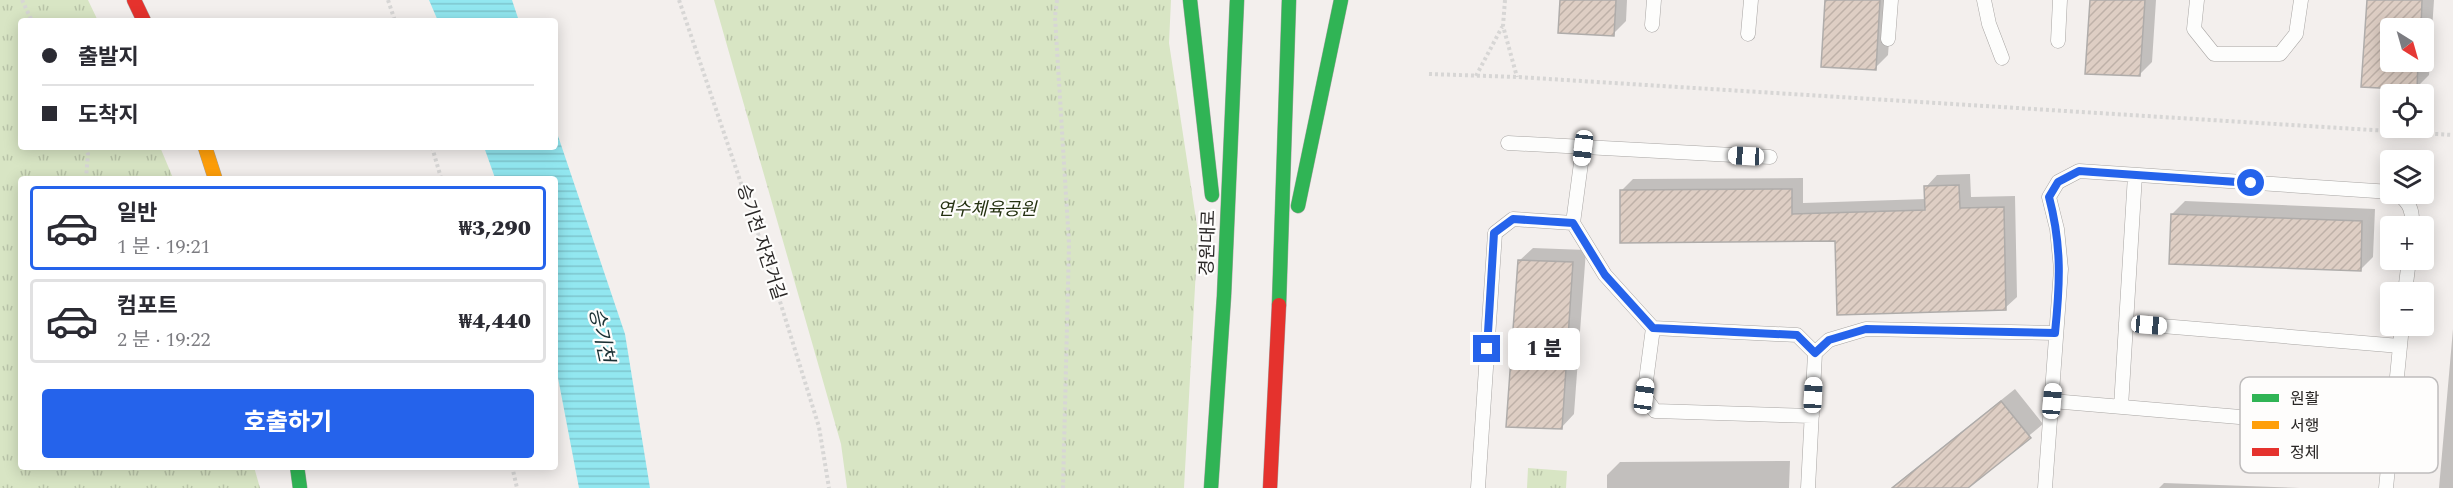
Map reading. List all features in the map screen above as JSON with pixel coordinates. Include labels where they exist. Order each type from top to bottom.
[{"type":"main road","points":[[134,0],[143,18]]},
{"type":"main road","points":[[1190,0],[1224,296]]},
{"type":"main road","name":"경원대로","points":[[1211,488],[1224,296],[1237,0]]},
{"type":"main road","points":[[1270,488],[1280,293],[1289,0]]},
{"type":"main road","points":[[1280,293],[1341,0]]},
{"type":"main road","points":[[206,150],[214,176]]},
{"type":"main road","points":[[298,470],[300,488]]},
{"type":"lane","points":[[1652,25],[1654,0]]},
{"type":"lane","points":[[1748,33],[1751,0]]},
{"type":"lane","points":[[1888,39],[1891,0]]},
{"type":"lane","points":[[1984,0],[1989,24],[2002,58]]},
{"type":"lane","points":[[2058,41],[2060,0]]},
{"type":"lane","points":[[2197,0],[2194,29],[2214,54],[2280,54],[2296,33],[2301,0]]},
{"type":"lane","points":[[1508,143],[1770,157]]},
{"type":"lane","points":[[1583,148],[1573,223],[1605,275],[1653,328],[1797,335],[1815,353]]},
{"type":"lane","points":[[2045,488],[2061,269],[2057,229],[2049,197],[2058,182],[2079,171],[2380,191]]},
{"type":"lane","points":[[2121,407],[2134,175]]},
{"type":"lane","points":[[1478,488],[1494,233],[1513,219],[1573,223]]},
{"type":"lane","points":[[2126,323],[2400,346]]},
{"type":"lane","points":[[1653,328],[1644,396],[1655,411],[1812,416]]},
{"type":"lane","points":[[1808,488],[1815,353],[1829,340],[1866,329],[2055,333]]},
{"type":"lane","points":[[2397,377],[2401,336]]},
{"type":"lane","points":[[2052,401],[2240,417]]},
{"type":"lane","points":[[2386,488],[2388,473]]},
{"type":"path","points":[[22,0],[31,18]]},
{"type":"path","points":[[388,0],[394,18]]},
{"type":"path","name":"승기천 자전거길","points":[[679,0],[769,266],[819,427],[829,488]]},
{"type":"path","points":[[1058,0],[1055,17],[1069,244],[1063,488]]},
{"type":"path","points":[[1505,0],[1503,26],[1517,77]]},
{"type":"path","points":[[1476,76],[1503,26]]},
{"type":"path","points":[[1429,74],[1517,77],[2453,135]]},
{"type":"path","points":[[86,150],[86,176]]},
{"type":"path","points":[[433,150],[440,176]]},
{"type":"path","points":[[513,470],[518,488]]},
{"type":"green space","points":[[0,0],[88,0],[97,18],[18,18],[18,150],[161,150],[172,176],[18,176],[18,470],[255,470],[260,488],[0,488]]},
{"type":"green space","name":"연수체육공원","points":[[714,0],[1171,0],[1169,43],[1198,232],[1184,488],[847,488],[841,444]]},
{"type":"green space","points":[[1528,468],[1567,471],[1566,488],[1527,488]]},
{"type":"water","points":[[429,0],[512,0],[518,18],[437,18]]},
{"type":"water","name":"승기천","points":[[558,136],[625,334],[650,488],[579,488],[558,378],[558,176],[494,176],[485,150],[558,150]]},
{"type":"building","points":[[1560,0],[1616,0],[1614,36],[1558,33]]},
{"type":"building","points":[[1825,0],[1880,0],[1876,70],[1821,67]]},
{"type":"building","points":[[2090,0],[2145,0],[2140,76],[2085,74]]},
{"type":"building","points":[[2367,0],[2422,0],[2421,18],[2380,18],[2380,72],[2418,72],[2417,84],[2380,84],[2380,88],[2361,87]]},
{"type":"building","points":[[1959,185],[1960,208],[2004,207],[2006,310],[1837,315],[1835,241],[1620,243],[1620,190],[1792,189],[1792,214],[1925,210],[1924,186]]},
{"type":"building","points":[[2171,214],[2362,221],[2361,271],[2169,264]]},
{"type":"building","points":[[1518,260],[1573,262],[1562,429],[1506,427]]},
{"type":"building","points":[[2001,401],[2031,438],[1968,488],[1892,488]]},
{"type":"traffic: fast","points":[[1190,0],[1212,195]]},
{"type":"traffic: fast","points":[[1211,488],[1224,296],[1237,0]]},
{"type":"traffic: fast","points":[[1279,305],[1289,0]]},
{"type":"traffic: fast","points":[[1298,206],[1341,0]]},
{"type":"traffic: fast","points":[[298,470],[300,488]]},
{"type":"traffic: slow","points":[[206,150],[214,176]]},
{"type":"traffic: jam","points":[[134,0],[143,18]]},
{"type":"traffic: jam","points":[[1270,488],[1279,305]]},
{"type":"route","points":[[1487,349],[1494,233],[1513,219],[1573,223],[1605,275],[1653,328],[1797,335],[1815,353],[1829,340],[1866,329],[2055,333],[2061,269],[2057,229],[2049,197],[2058,182],[2079,171],[2251,183]]}]
